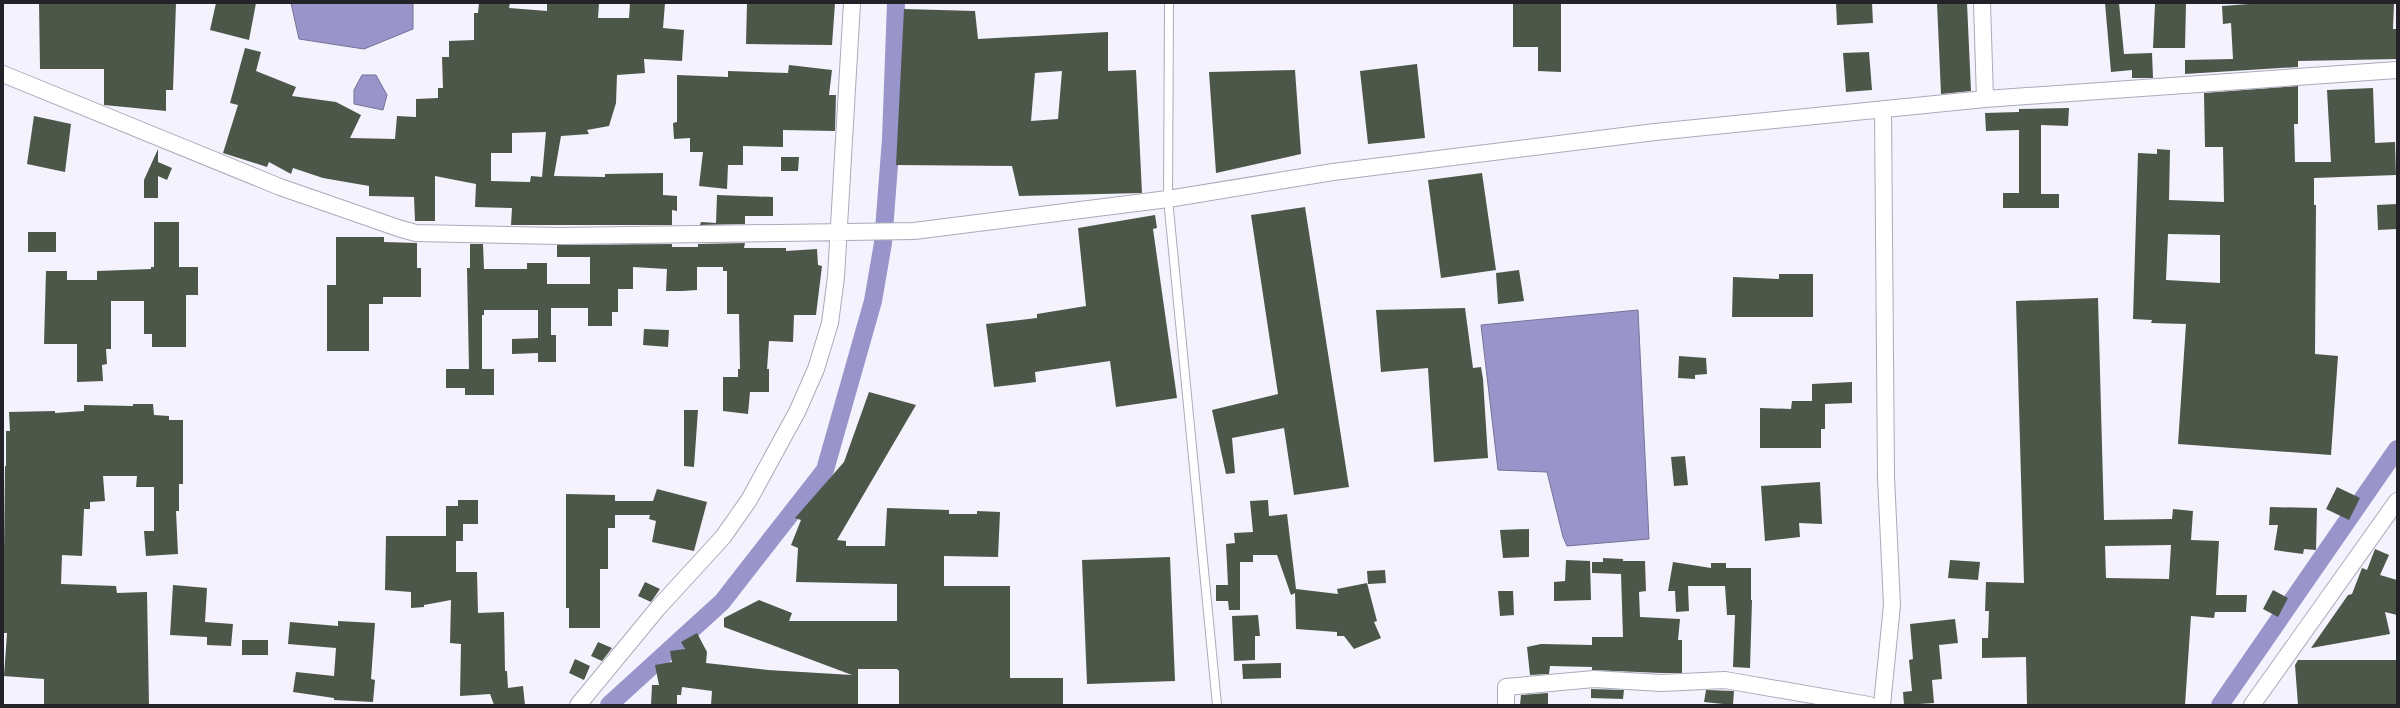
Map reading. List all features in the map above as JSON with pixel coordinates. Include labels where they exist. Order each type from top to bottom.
[{"type":"street","points":[[578,705],[658,608],[723,537],[749,500],[776,452],[797,412],[816,369],[830,322],[847,232],[852,3]]},
{"type":"street","points":[[1982,3],[1985,99]]},
{"type":"street","points":[[3,74],[280,187],[416,233],[561,236],[914,231],[1168,199],[1333,172],[1655,132],[1985,99],[2397,70]]},
{"type":"street","points":[[1882,705],[1892,605],[1886,477],[1883,109]]},
{"type":"street","points":[[2252,705],[2397,501]]},
{"type":"street","points":[[1506,705],[1506,687],[1594,679],[1661,682],[1725,680],[1869,705]]},
{"type":"lane","points":[[1169,3],[1168,199],[1217,705]]},
{"type":"shaded area","points":[[291,3],[413,3],[413,29],[364,49],[299,39]]},
{"type":"shaded area","points":[[362,75],[376,75],[387,95],[383,110],[354,104],[354,90]]},
{"type":"shaded area","points":[[1638,310],[1649,539],[1567,546],[1563,537],[1547,472],[1498,470],[1481,325]]},
{"type":"building","points":[[39,3],[176,3],[173,90],[166,90],[166,111],[104,105],[104,69],[40,69]]},
{"type":"building","points":[[216,3],[256,3],[249,40],[210,30]]},
{"type":"building","points":[[479,3],[510,3],[509,8],[547,11],[547,3],[599,3],[598,18],[629,18],[630,3],[665,3],[663,28],[684,30],[682,61],[644,59],[645,73],[617,75],[616,103],[609,126],[587,130],[589,134],[561,136],[554,176],[605,177],[605,174],[663,173],[663,195],[677,196],[677,211],[672,210],[672,225],[511,225],[512,208],[475,207],[476,184],[435,176],[435,221],[415,221],[414,197],[369,196],[369,186],[323,178],[293,168],[291,174],[269,162],[267,167],[223,153],[238,105],[230,103],[245,48],[261,52],[256,71],[296,87],[292,96],[336,102],[361,115],[350,138],[395,139],[397,116],[416,117],[416,99],[438,98],[438,88],[443,88],[442,57],[449,57],[449,41],[474,40],[474,13],[478,13]],"holes":[[[546,132],[542,177],[531,176],[530,182],[491,181],[491,153],[512,153],[512,133]]]},
{"type":"building","points":[[747,3],[835,3],[832,45],[746,44]]},
{"type":"building","points":[[1513,3],[1561,3],[1561,72],[1538,71],[1538,47],[1513,47]]},
{"type":"building","points":[[1836,3],[1872,3],[1873,23],[1837,25]]},
{"type":"building","points":[[1937,3],[1967,3],[1971,91],[1941,94]]},
{"type":"building","points":[[2105,3],[2119,3],[2124,54],[2152,53],[2153,78],[2132,78],[2132,70],[2111,72]]},
{"type":"building","points":[[2262,3],[2394,3],[2393,29],[2397,29],[2397,59],[2298,61],[2298,67],[2185,74],[2185,60],[2233,59],[2231,23],[2223,24],[2222,6]]},
{"type":"building","points":[[2155,4],[2186,4],[2185,48],[2153,48]]},
{"type":"building","points":[[904,9],[975,11],[978,39],[1108,32],[1108,71],[1136,70],[1142,193],[1019,196],[1012,166],[896,165]],"holes":[[[1062,71],[1058,119],[1031,121],[1035,73]]]},
{"type":"building","points":[[1869,52],[1872,90],[1846,92],[1843,53]]},
{"type":"building","points":[[1417,64],[1425,138],[1368,144],[1360,71]]},
{"type":"building","points":[[789,65],[832,70],[829,95],[836,95],[835,131],[783,130],[783,147],[743,146],[743,165],[728,165],[727,189],[699,186],[703,152],[690,152],[690,138],[674,139],[673,123],[677,122],[677,75],[728,77],[728,71],[788,73]]},
{"type":"building","points":[[1295,70],[1301,154],[1216,173],[1209,72]]},
{"type":"building","points":[[2298,86],[2298,124],[2294,124],[2295,162],[2331,162],[2327,90],[2373,88],[2375,143],[2395,142],[2396,175],[2314,178],[2314,205],[2316,205],[2315,354],[2338,356],[2331,455],[2178,444],[2186,324],[2151,323],[2152,320],[2133,319],[2138,153],[2157,154],[2157,149],[2170,150],[2169,200],[2224,202],[2223,147],[2205,147],[2204,93]],"holes":[[[2168,234],[2220,235],[2220,283],[2166,280]]]},
{"type":"building","points":[[2069,108],[2068,126],[2041,125],[2041,194],[2059,194],[2059,208],[2003,208],[2003,193],[2019,193],[2019,130],[1986,131],[1985,113],[2019,112],[2019,109]]},
{"type":"building","points":[[34,116],[71,124],[65,172],[27,164]]},
{"type":"building","points":[[158,149],[158,162],[172,168],[167,180],[158,176],[158,198],[144,198],[144,180]]},
{"type":"building","points":[[781,157],[799,157],[798,171],[781,171]]},
{"type":"building","points":[[1482,173],[1496,270],[1441,278],[1428,180]]},
{"type":"building","points":[[717,195],[773,197],[773,216],[745,216],[745,224],[700,225],[701,222],[716,223]]},
{"type":"building","points":[[2397,204],[2397,229],[2378,230],[2377,205]]},
{"type":"building","points":[[1305,207],[1349,487],[1294,495],[1284,428],[1232,438],[1235,473],[1226,474],[1212,410],[1278,394],[1251,215]]},
{"type":"building","points":[[1155,215],[1157,228],[1153,229],[1177,398],[1116,407],[1110,361],[1035,372],[1036,382],[994,387],[986,324],[1037,318],[1037,314],[1086,306],[1078,228]]},
{"type":"building","points":[[154,222],[179,222],[179,267],[198,267],[198,295],[186,295],[186,347],[152,347],[152,334],[144,334],[144,301],[111,301],[111,349],[106,349],[107,364],[102,365],[103,381],[77,382],[77,344],[44,344],[46,271],[67,271],[67,280],[97,280],[97,271],[151,269],[151,267],[154,267]]},
{"type":"building","points":[[28,232],[56,232],[56,252],[28,252]]},
{"type":"building","points":[[336,237],[384,237],[384,242],[417,243],[417,268],[421,268],[421,297],[383,297],[383,304],[369,304],[369,351],[327,351],[327,285],[336,285]]},
{"type":"building","points":[[745,243],[744,248],[786,248],[786,251],[817,249],[818,265],[822,266],[816,315],[794,315],[793,342],[769,341],[767,369],[769,369],[769,392],[750,392],[748,414],[723,411],[723,377],[738,377],[738,369],[740,369],[739,314],[727,314],[727,271],[723,271],[723,267],[697,267],[697,290],[666,291],[667,269],[633,267],[633,289],[618,289],[618,312],[612,312],[612,326],[588,326],[588,308],[551,308],[551,335],[556,335],[556,362],[538,362],[538,353],[512,354],[512,339],[538,338],[538,310],[484,310],[484,315],[482,315],[482,369],[494,369],[494,395],[465,395],[465,388],[446,388],[446,369],[469,369],[467,268],[470,268],[470,244],[483,244],[484,269],[527,269],[527,263],[547,263],[547,284],[590,284],[590,257],[557,257],[557,245],[672,244],[672,247],[698,247],[698,244]]},
{"type":"building","points":[[1519,270],[1524,301],[1498,304],[1496,273]]},
{"type":"building","points":[[1779,274],[1813,274],[1813,317],[1732,317],[1733,277],[1779,279]]},
{"type":"building","points":[[2098,298],[2104,520],[2172,519],[2173,509],[2193,511],[2191,540],[2219,541],[2216,595],[2247,595],[2246,612],[2215,612],[2214,618],[2191,616],[2185,705],[2027,705],[2026,657],[1982,658],[1982,638],[1988,638],[1989,611],[1985,611],[1986,582],[2024,583],[2016,301]],"holes":[[[2171,545],[2169,579],[2106,578],[2105,546]]]},
{"type":"building","points":[[1465,308],[1473,368],[1481,367],[1483,379],[1488,458],[1434,462],[1428,368],[1381,372],[1376,310]]},
{"type":"building","points":[[644,329],[669,330],[668,347],[643,345]]},
{"type":"building","points":[[1679,356],[1706,358],[1707,374],[1695,375],[1695,379],[1678,378]]},
{"type":"building","points":[[1852,382],[1852,403],[1825,404],[1825,429],[1821,429],[1821,448],[1760,448],[1760,408],[1791,409],[1792,401],[1812,401],[1812,384]]},
{"type":"building","points":[[869,392],[916,405],[837,540],[846,541],[846,546],[885,546],[887,508],[949,510],[949,514],[977,514],[977,511],[1000,512],[998,557],[944,556],[944,586],[1010,586],[1010,678],[1063,678],[1063,705],[899,705],[899,671],[897,669],[858,669],[858,705],[711,705],[712,691],[682,687],[681,695],[677,695],[677,705],[651,705],[652,685],[659,685],[655,665],[672,662],[670,651],[685,649],[681,642],[697,633],[707,652],[706,663],[768,670],[852,675],[724,627],[724,618],[759,600],[792,613],[789,621],[897,621],[897,584],[796,582],[798,548],[791,545],[801,520],[795,518],[844,462]]},
{"type":"building","points":[[133,404],[153,404],[154,415],[169,416],[169,420],[183,420],[183,484],[179,484],[179,511],[176,511],[178,554],[146,556],[144,531],[154,531],[154,487],[136,487],[137,476],[103,476],[105,501],[90,502],[90,509],[84,509],[82,556],[62,555],[61,584],[116,586],[117,593],[147,592],[149,705],[44,705],[44,679],[4,676],[7,633],[3,633],[5,466],[6,431],[10,431],[9,412],[55,411],[55,413],[84,411],[84,405],[133,406]]},
{"type":"building","points":[[684,410],[698,410],[694,467],[684,466]]},
{"type":"building","points":[[1685,456],[1688,485],[1674,486],[1671,457]]},
{"type":"building","points":[[1820,482],[1822,524],[1799,523],[1800,537],[1765,541],[1761,486]]},
{"type":"building","points":[[2337,487],[2360,498],[2349,520],[2326,509]]},
{"type":"building","points":[[657,489],[707,502],[694,551],[652,542],[656,521],[649,519],[650,515],[615,515],[615,528],[608,528],[608,569],[600,569],[600,628],[569,628],[569,608],[566,608],[566,494],[615,495],[615,501],[653,501]]},
{"type":"building","points":[[458,500],[478,500],[478,524],[463,524],[463,541],[456,541],[456,572],[477,572],[478,613],[504,612],[505,671],[507,671],[508,688],[523,686],[525,705],[494,705],[490,694],[460,696],[461,644],[450,643],[451,600],[424,605],[424,607],[411,608],[411,592],[385,590],[386,536],[446,536],[446,506],[458,506]]},
{"type":"building","points":[[1268,500],[1269,516],[1287,514],[1296,589],[1338,594],[1337,589],[1367,583],[1377,621],[1374,622],[1381,638],[1354,649],[1344,636],[1337,636],[1337,632],[1296,629],[1295,593],[1291,595],[1277,555],[1253,555],[1253,562],[1240,562],[1240,610],[1229,610],[1228,601],[1216,601],[1216,585],[1228,585],[1226,544],[1235,543],[1234,533],[1253,532],[1250,501]]},
{"type":"building","points":[[2270,507],[2317,508],[2316,550],[2304,549],[2303,554],[2274,550],[2278,525],[2269,525]]},
{"type":"building","points":[[1529,529],[1529,557],[1503,558],[1500,530]]},
{"type":"building","points":[[2375,549],[2389,555],[2380,575],[2397,580],[2397,615],[2385,612],[2390,634],[2311,648],[2348,595],[2352,594],[2362,568],[2367,570]]},
{"type":"building","points":[[1170,557],[1175,681],[1087,684],[1082,560]]},
{"type":"building","points":[[1603,558],[1623,559],[1623,561],[1645,561],[1646,591],[1639,592],[1640,617],[1680,619],[1678,640],[1682,640],[1682,673],[1592,670],[1592,667],[1550,666],[1549,674],[1530,675],[1527,647],[1541,644],[1592,645],[1592,637],[1623,637],[1621,574],[1592,573],[1592,562],[1603,562]]},
{"type":"building","points":[[1566,560],[1590,561],[1591,600],[1554,601],[1554,582],[1565,581]]},
{"type":"building","points":[[1950,560],[1980,562],[1978,580],[1948,578]]},
{"type":"building","points":[[1673,562],[1711,568],[1711,563],[1726,563],[1726,568],[1751,568],[1752,600],[1750,668],[1733,667],[1735,615],[1727,615],[1725,586],[1688,586],[1689,611],[1676,612],[1675,591],[1668,591]]},
{"type":"building","points":[[1385,570],[1386,583],[1368,584],[1367,571]]},
{"type":"building","points":[[645,582],[660,589],[651,602],[638,596]]},
{"type":"building","points":[[173,585],[207,588],[205,622],[233,624],[231,646],[207,645],[207,637],[170,635]]},
{"type":"building","points":[[2273,590],[2288,598],[2278,617],[2263,609]]},
{"type":"building","points":[[1498,591],[1513,591],[1514,615],[1500,616]]},
{"type":"building","points":[[1258,615],[1260,636],[1255,636],[1255,660],[1234,661],[1232,616]]},
{"type":"building","points":[[1955,619],[1958,643],[1939,645],[1942,679],[1932,680],[1934,703],[1904,705],[1903,692],[1912,691],[1909,660],[1913,659],[1910,624]]},
{"type":"building","points":[[338,621],[375,623],[371,679],[375,680],[373,702],[334,700],[334,698],[293,692],[296,672],[334,676],[336,648],[288,644],[290,622],[338,626]]},
{"type":"building","points":[[242,640],[268,640],[268,655],[242,655]]},
{"type":"building","points":[[598,642],[612,648],[602,661],[591,656]]},
{"type":"building","points":[[575,659],[590,666],[584,680],[569,673]]},
{"type":"building","points":[[2298,660],[2397,660],[2397,705],[2298,705],[2295,665]]},
{"type":"building","points":[[1281,663],[1281,678],[1243,679],[1242,664]]},
{"type":"building","points":[[1591,689],[1624,690],[1623,699],[1591,698]]},
{"type":"building","points":[[1706,690],[1734,691],[1733,705],[1704,702]]},
{"type":"building","points":[[1548,693],[1548,705],[1520,705],[1521,695]]},
{"type":"waterway","points":[[609,705],[722,602],[825,470],[873,301],[883,243],[891,139],[896,3]]},
{"type":"waterway","points":[[2220,705],[2397,449]]}]
